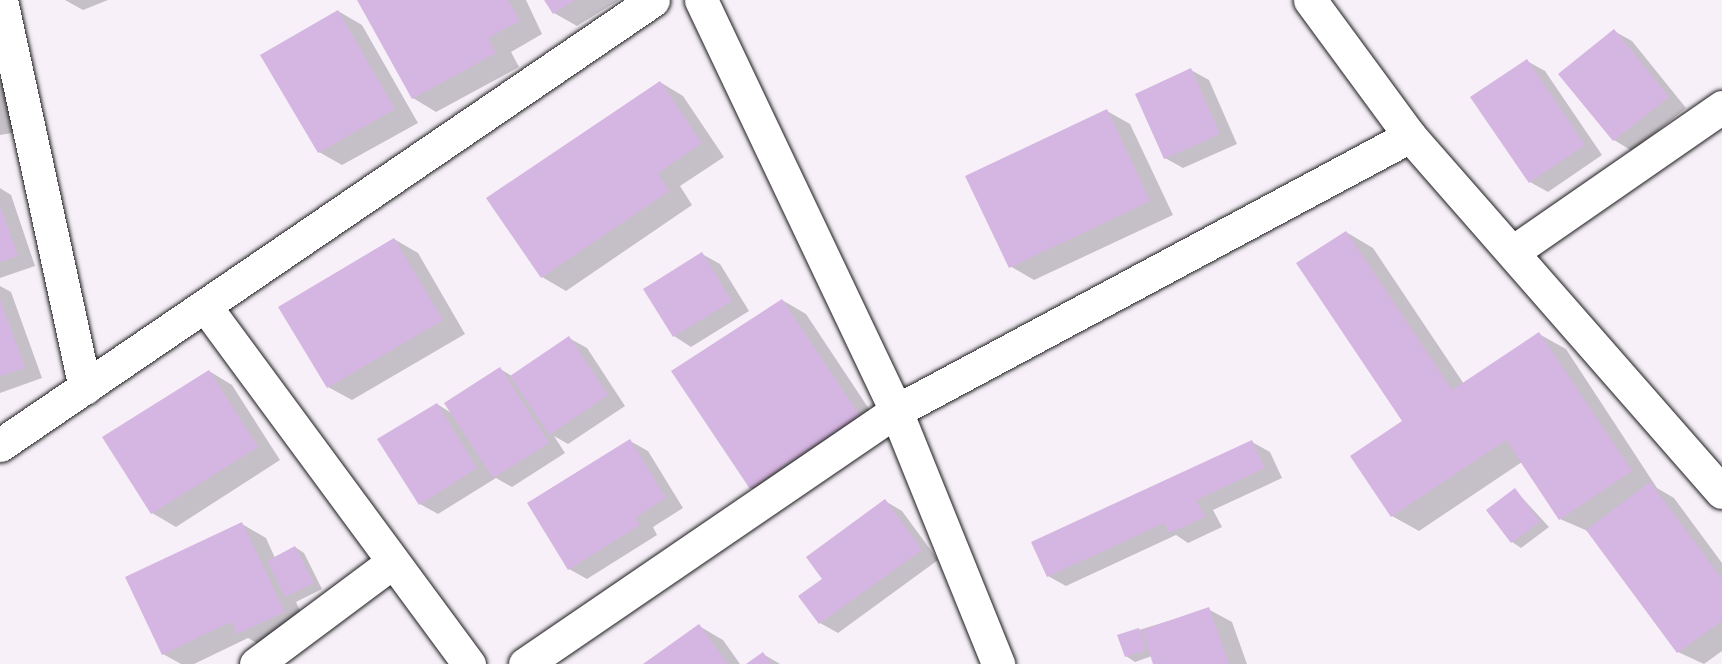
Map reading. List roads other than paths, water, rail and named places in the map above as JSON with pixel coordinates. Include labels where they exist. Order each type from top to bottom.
[{"type":"street","points":[[1,0],[85,388]]},
{"type":"street","points":[[0,445],[653,0]]},
{"type":"street","points":[[701,0],[896,411],[998,664]]},
{"type":"street","points":[[1310,0],[1410,136],[1514,251],[1722,492]]},
{"type":"street","points":[[1514,251],[1722,106]]},
{"type":"street","points":[[525,664],[896,411],[1410,136]]},
{"type":"street","points":[[205,306],[469,664]]},
{"type":"street","points":[[256,664],[393,562]]}]
